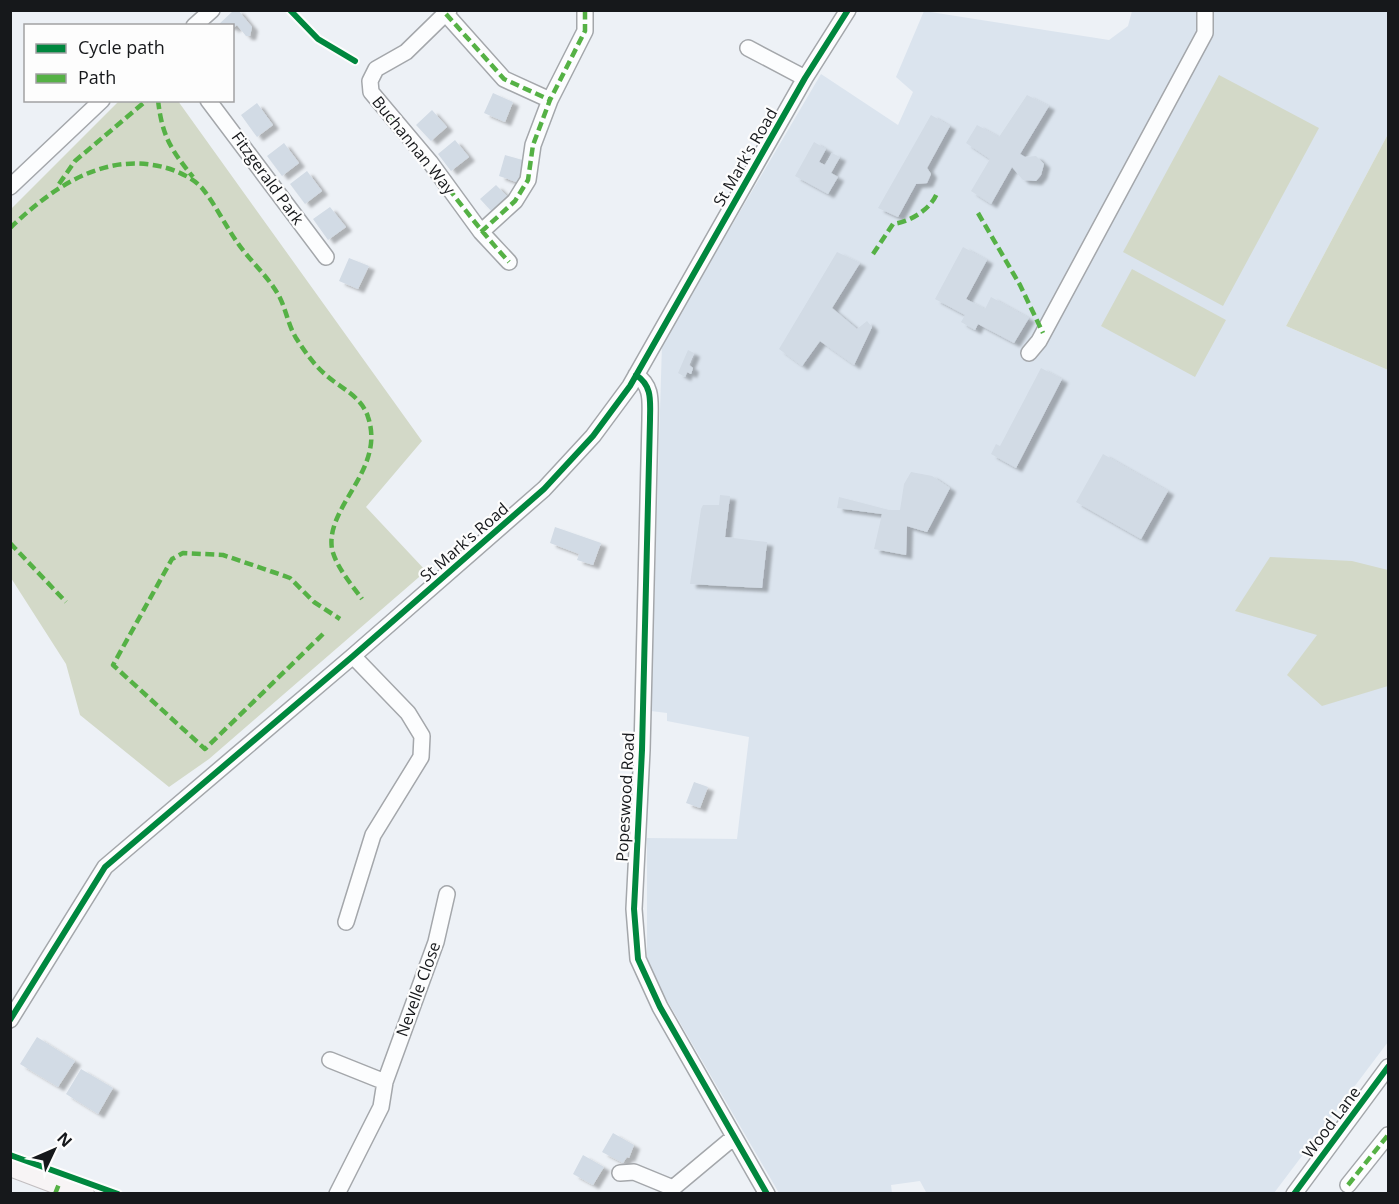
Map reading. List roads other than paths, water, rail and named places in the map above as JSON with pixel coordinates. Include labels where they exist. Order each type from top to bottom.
[{"type":"main road","points":[[10,1166],[57,1189],[84,1194]]},
{"type":"street","points":[[196,24],[212,10]]},
{"type":"street","points":[[481,232],[515,201],[528,180],[533,145],[550,100],[585,31],[585,10]]},
{"type":"street","name":"St Mark's Road","points":[[10,1020],[105,867],[353,656],[544,489],[615,410],[805,78],[849,10]]},
{"type":"street","points":[[1029,353],[1039,341],[1205,33],[1205,10]]},
{"type":"street","points":[[447,12],[504,79],[550,100]]},
{"type":"street","name":"Buchannan Way","points":[[447,12],[406,52],[376,69],[370,81],[371,92],[430,162],[481,232],[509,262]]},
{"type":"street","points":[[748,48],[805,78]]},
{"type":"street","points":[[10,187],[100,102]]},
{"type":"street","name":"Fitzgerald Park","points":[[210,102],[326,257]]},
{"type":"street","name":"Popeswood Road","points":[[636,375],[645,381],[649,389],[650,420],[642,750],[635,842],[635,947],[644,976],[660,1007],[767,1194]]},
{"type":"street","points":[[346,922],[373,835],[421,757],[422,736],[408,713],[353,656]]},
{"type":"street","name":"Nevelle Close","points":[[337,1194],[381,1107],[384,1082],[436,942],[447,894]]},
{"type":"street","points":[[330,1060],[384,1082]]},
{"type":"street","name":"Wood Lane","points":[[1294,1194],[1389,1066]]},
{"type":"street","points":[[1348,1185],[1389,1135]]},
{"type":"street","points":[[620,1173],[634,1172],[673,1188],[734,1137]]}]
